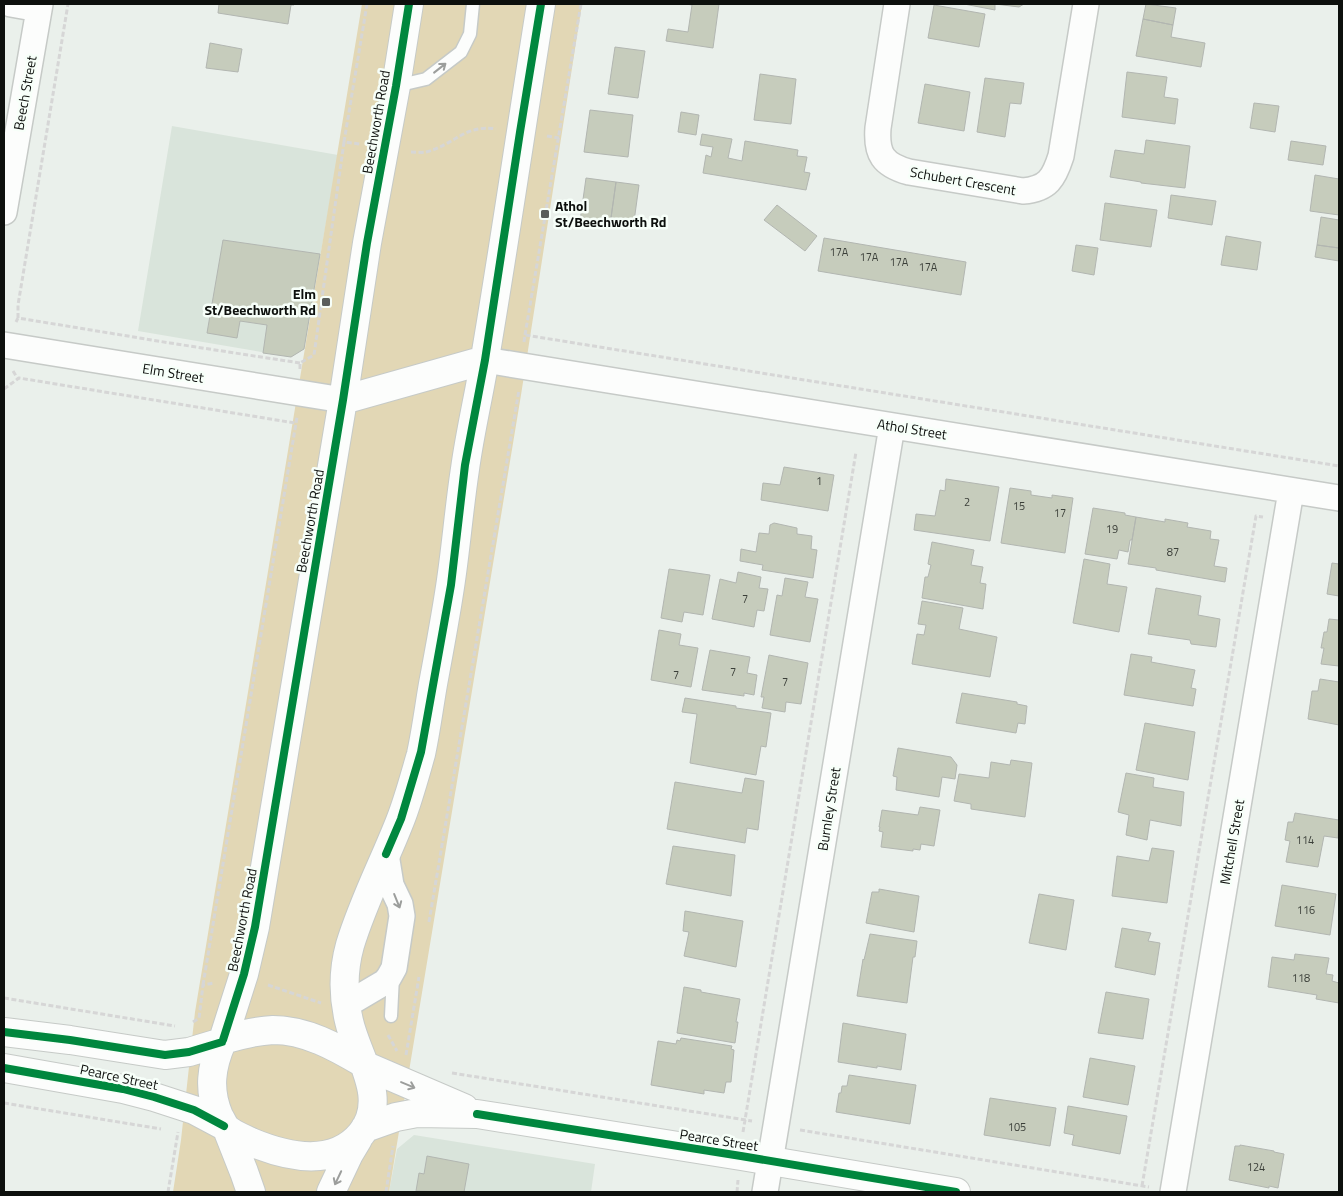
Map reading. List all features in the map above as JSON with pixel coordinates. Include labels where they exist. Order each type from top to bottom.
[{"type":"main road","name":"Beechworth Road","points":[[222,1041],[244,974],[255,927],[343,400],[367,243],[409,4]]},
{"type":"main road","points":[[331,1192],[349,1154],[363,1131],[373,1106],[372,1086],[350,1027],[346,1005],[345,968],[350,943],[401,819],[421,752],[450,585],[465,465],[485,360],[541,4]]},
{"type":"main road","points":[[343,400],[485,360]]},
{"type":"main road","points":[[251,1192],[216,1109],[211,1088],[213,1064],[222,1041],[257,1032],[273,1030],[286,1032],[326,1043],[363,1064]]},
{"type":"main road","name":"Pearce Street","points":[[4,1032],[165,1054],[189,1052],[222,1041]]},
{"type":"main road","name":"Pearce Street","points":[[363,1064],[477,1114]]},
{"type":"main road","name":"Pearce Street","points":[[4,1068],[123,1089],[154,1097],[194,1110],[225,1128]]},
{"type":"main road","name":"Pearce Street","points":[[363,1131],[387,1120],[408,1114],[477,1114],[956,1192]]},
{"type":"main road","points":[[225,1128],[265,1148],[313,1157],[339,1152],[347,1147],[363,1131]]},
{"type":"street","points":[[11,4],[40,6]]},
{"type":"street","name":"Schubert Crescent","points":[[897,4],[877,142],[886,162],[891,166],[908,172],[1023,191],[1032,190],[1047,184],[1053,178],[1058,168],[1086,4]]},
{"type":"street","name":"Beech Street","points":[[4,212],[40,6]]},
{"type":"street","name":"Elm Street","points":[[4,345],[343,400]]},
{"type":"street","name":"Athol Street","points":[[485,360],[1339,498]]},
{"type":"street","name":"Burnley Street","points":[[765,1192],[892,426]]},
{"type":"street","name":"Mitchell Street","points":[[1173,1192],[1291,491]]},
{"type":"street","points":[[346,1005],[385,982],[394,968],[402,916],[400,904],[391,884],[386,854]]},
{"type":"lane","points":[[396,86],[426,79],[461,52],[470,34],[473,4]]},
{"type":"lane","points":[[391,1016],[394,968]]},
{"type":"path","points":[[18,318],[68,4]]},
{"type":"path","points":[[344,142],[367,4]]},
{"type":"path","points":[[428,927],[518,396],[525,335],[581,4]]},
{"type":"path","points":[[525,335],[1339,466]]},
{"type":"path","points":[[4,389],[19,378],[296,423]]},
{"type":"path","points":[[737,1192],[746,1110],[856,452]]},
{"type":"path","points":[[1142,1186],[1256,516],[1286,521]]},
{"type":"path","points":[[406,1055],[419,976]]},
{"type":"path","points":[[4,998],[176,1026]]},
{"type":"path","points":[[4,1103],[168,1130]]},
{"type":"shaded area","points":[[362,4],[582,4],[521,395],[389,1192],[173,1192],[181,1140],[195,1012]]},
{"type":"shaded area","points":[[172,126],[338,155],[304,349],[291,357],[138,331]]},
{"type":"shaded area","points":[[414,1135],[595,1164],[591,1192],[389,1192],[397,1149]]},
{"type":"building","points":[[219,4],[294,5],[291,5],[288,24],[218,13]]},
{"type":"building","points":[[686,4],[719,4],[713,48],[666,41],[668,29],[688,32],[692,5]]},
{"type":"building","points":[[964,4],[995,4],[995,10]]},
{"type":"building","points":[[995,4],[1024,4],[1019,7]]},
{"type":"building","points":[[1146,4],[1176,8],[1173,25],[1143,19]]},
{"type":"building","points":[[934,5],[985,14],[979,47],[928,38]]},
{"type":"building","points":[[1143,19],[1173,25],[1171,37],[1205,43],[1201,67],[1136,56]]},
{"type":"building","points":[[210,43],[242,49],[238,72],[206,68]]},
{"type":"building","points":[[615,47],[645,51],[638,98],[608,94]]},
{"type":"building","points":[[1127,72],[1167,77],[1164,97],[1178,99],[1175,124],[1122,117]]},
{"type":"building","points":[[760,74],[796,79],[791,124],[754,120]]},
{"type":"building","points":[[985,78],[1024,83],[1021,104],[1010,103],[1005,137],[977,132]]},
{"type":"building","points":[[925,84],[970,92],[964,131],[918,123]]},
{"type":"building","points":[[1254,103],[1279,106],[1275,132],[1250,128]]},
{"type":"building","points":[[590,110],[633,115],[628,157],[584,152]]},
{"type":"building","points":[[681,112],[699,115],[696,135],[678,132]]},
{"type":"building","points":[[702,134],[732,139],[728,158],[742,161],[745,141],[798,150],[797,156],[807,157],[804,172],[810,173],[806,190],[703,173],[706,155],[711,157],[713,147],[700,145]]},
{"type":"building","points":[[1146,140],[1190,146],[1185,188],[1110,177],[1115,150],[1144,154]]},
{"type":"building","points":[[1291,141],[1326,146],[1323,165],[1288,160]]},
{"type":"building","points":[[1315,175],[1339,179],[1339,215],[1310,211]]},
{"type":"building","points":[[586,178],[616,182],[610,225],[580,221]]},
{"type":"building","points":[[616,182],[639,185],[633,229],[610,225]]},
{"type":"building","points":[[1171,195],[1216,201],[1212,225],[1168,218]]},
{"type":"building","points":[[1105,203],[1157,210],[1151,247],[1100,240]]},
{"type":"building","points":[[777,205],[817,236],[805,251],[764,220]]},
{"type":"building","points":[[1321,217],[1339,220],[1339,248],[1317,245]]},
{"type":"building","points":[[1226,236],[1261,242],[1257,270],[1221,265]]},
{"type":"building","points":[[824,238],[966,262],[961,295],[818,271]]},
{"type":"building","points":[[223,240],[320,254],[304,349],[291,357],[263,353],[267,325],[240,321],[237,338],[207,333]]},
{"type":"building","points":[[1076,245],[1098,248],[1094,275],[1072,271]]},
{"type":"building","points":[[1317,245],[1339,248],[1339,261],[1315,257]]},
{"type":"building","points":[[784,467],[834,475],[828,511],[761,500],[763,483],[780,485]]},
{"type":"building","points":[[946,479],[999,487],[990,541],[914,530],[916,514],[935,516],[940,490],[945,491]]},
{"type":"building","points":[[1010,488],[1031,491],[1031,495],[1073,498],[1065,553],[1001,543]]},
{"type":"building","points":[[1093,508],[1125,513],[1125,515],[1136,517],[1128,552],[1119,550],[1117,559],[1085,554]]},
{"type":"building","points":[[1136,517],[1165,522],[1165,519],[1188,523],[1187,527],[1211,531],[1210,539],[1219,540],[1214,566],[1227,568],[1225,582],[1128,564]]},
{"type":"building","points":[[774,523],[797,528],[797,534],[812,536],[811,549],[817,550],[813,578],[762,570],[763,565],[740,561],[741,549],[756,552],[759,533],[769,534],[770,525]]},
{"type":"building","points":[[932,542],[974,550],[971,565],[983,567],[980,583],[986,584],[983,609],[922,598],[925,577],[928,577],[931,565],[928,564]]},
{"type":"building","points":[[1084,559],[1110,564],[1107,584],[1127,587],[1119,632],[1073,623]]},
{"type":"building","points":[[1332,563],[1339,564],[1339,596],[1327,594]]},
{"type":"building","points":[[669,569],[710,575],[703,615],[684,612],[682,622],[661,618]]},
{"type":"building","points":[[738,572],[761,577],[759,588],[768,589],[764,611],[757,610],[754,627],[712,619],[720,579],[736,583]]},
{"type":"building","points":[[785,578],[808,582],[805,597],[818,599],[810,642],[770,635],[777,595],[782,596]]},
{"type":"building","points":[[1156,588],[1201,596],[1198,615],[1220,619],[1216,647],[1191,644],[1190,640],[1148,634]]},
{"type":"building","points":[[922,601],[963,608],[959,629],[997,637],[990,677],[912,664],[917,634],[924,635],[926,625],[918,624]]},
{"type":"building","points":[[1329,619],[1339,620],[1339,666],[1321,664],[1324,648],[1321,648],[1324,632],[1327,632]]},
{"type":"building","points":[[659,630],[681,634],[679,645],[698,648],[691,687],[651,680]]},
{"type":"building","points":[[710,650],[750,657],[747,673],[757,675],[754,695],[744,693],[744,696],[702,690]]},
{"type":"building","points":[[1131,654],[1152,657],[1151,662],[1195,670],[1191,688],[1196,689],[1193,706],[1124,695]]},
{"type":"building","points":[[769,655],[808,663],[801,704],[786,702],[785,712],[762,708],[764,697],[761,697]]},
{"type":"building","points":[[1320,679],[1339,682],[1339,725],[1308,719],[1312,691],[1318,691]]},
{"type":"building","points":[[962,693],[1017,702],[1017,704],[1027,706],[1025,724],[1018,723],[1016,733],[956,723]]},
{"type":"building","points":[[685,698],[771,713],[766,747],[761,746],[756,775],[690,763],[697,714],[682,712]]},
{"type":"building","points":[[1145,723],[1195,732],[1188,780],[1136,770]]},
{"type":"building","points":[[898,748],[951,757],[957,765],[955,779],[942,777],[939,797],[896,790],[897,777],[893,776]]},
{"type":"building","points":[[1011,760],[1032,763],[1025,817],[971,809],[971,804],[954,801],[959,774],[989,778],[991,762],[1010,765]]},
{"type":"building","points":[[1126,773],[1154,778],[1153,787],[1184,792],[1181,826],[1150,820],[1147,840],[1126,835],[1129,815],[1118,812]]},
{"type":"building","points":[[745,778],[764,781],[758,830],[747,828],[745,843],[667,829],[675,782],[742,793]]},
{"type":"building","points":[[920,807],[940,810],[934,846],[921,844],[920,850],[913,849],[913,851],[881,847],[883,832],[879,831],[879,827],[882,810],[918,815]]},
{"type":"building","points":[[1295,813],[1339,820],[1338,838],[1324,836],[1318,867],[1286,862],[1290,841],[1285,840],[1288,822],[1293,822]]},
{"type":"building","points":[[673,846],[735,855],[731,896],[666,884]]},
{"type":"building","points":[[1152,848],[1174,851],[1167,903],[1112,896],[1117,856],[1149,861]]},
{"type":"building","points":[[1282,885],[1336,894],[1330,935],[1275,926]]},
{"type":"building","points":[[879,889],[919,896],[914,932],[866,923],[872,892],[879,892]]},
{"type":"building","points":[[1039,894],[1074,900],[1066,950],[1029,943]]},
{"type":"building","points":[[685,911],[743,921],[736,967],[684,956],[689,932],[683,931]]},
{"type":"building","points":[[1122,928],[1151,933],[1148,941],[1160,943],[1155,975],[1115,967]]},
{"type":"building","points":[[870,934],[917,941],[907,1003],[857,996],[863,959]]},
{"type":"building","points":[[1295,954],[1329,958],[1326,974],[1333,975],[1332,981],[1339,983],[1339,1003],[1316,999],[1317,995],[1268,987],[1272,957],[1294,960]]},
{"type":"building","points":[[684,987],[740,999],[735,1043],[677,1033]]},
{"type":"building","points":[[1106,992],[1149,999],[1143,1039],[1098,1033]]},
{"type":"building","points":[[843,1023],[906,1034],[901,1070],[838,1062]]},
{"type":"building","points":[[681,1038],[732,1046],[731,1049],[734,1050],[731,1082],[726,1082],[724,1093],[704,1090],[704,1094],[651,1085],[658,1041],[676,1044],[677,1040],[680,1041]]},
{"type":"building","points":[[1090,1058],[1135,1066],[1128,1105],[1083,1097]]},
{"type":"building","points":[[849,1075],[916,1085],[910,1124],[836,1112],[839,1093],[841,1093],[842,1086],[847,1086]]},
{"type":"building","points":[[990,1098],[1056,1108],[1050,1146],[984,1135]]},
{"type":"building","points":[[1068,1106],[1127,1116],[1120,1154],[1072,1145],[1074,1135],[1064,1133]]},
{"type":"building","points":[[1240,1145],[1284,1154],[1278,1188],[1229,1180],[1235,1146]]},
{"type":"building","points":[[427,1156],[469,1164],[464,1192],[416,1191],[419,1173],[424,1174]]},
{"type":"cycle path","points":[[223,1040],[244,974],[255,927],[343,400],[367,243],[409,4]]},
{"type":"cycle path","points":[[386,854],[401,819],[421,752],[451,585],[465,465],[485,360],[541,4]]},
{"type":"cycle path","points":[[4,1032],[165,1055],[189,1052],[222,1042]]},
{"type":"cycle path","points":[[4,1068],[123,1089],[154,1097],[194,1110],[224,1126]]},
{"type":"cycle path","points":[[477,1114],[956,1192]]},
{"type":"place","name":"Athol St/Beechworth Rd","points":[[545,214]]},
{"type":"place","name":"Elm St/Beechworth Rd","points":[[326,302]]}]
